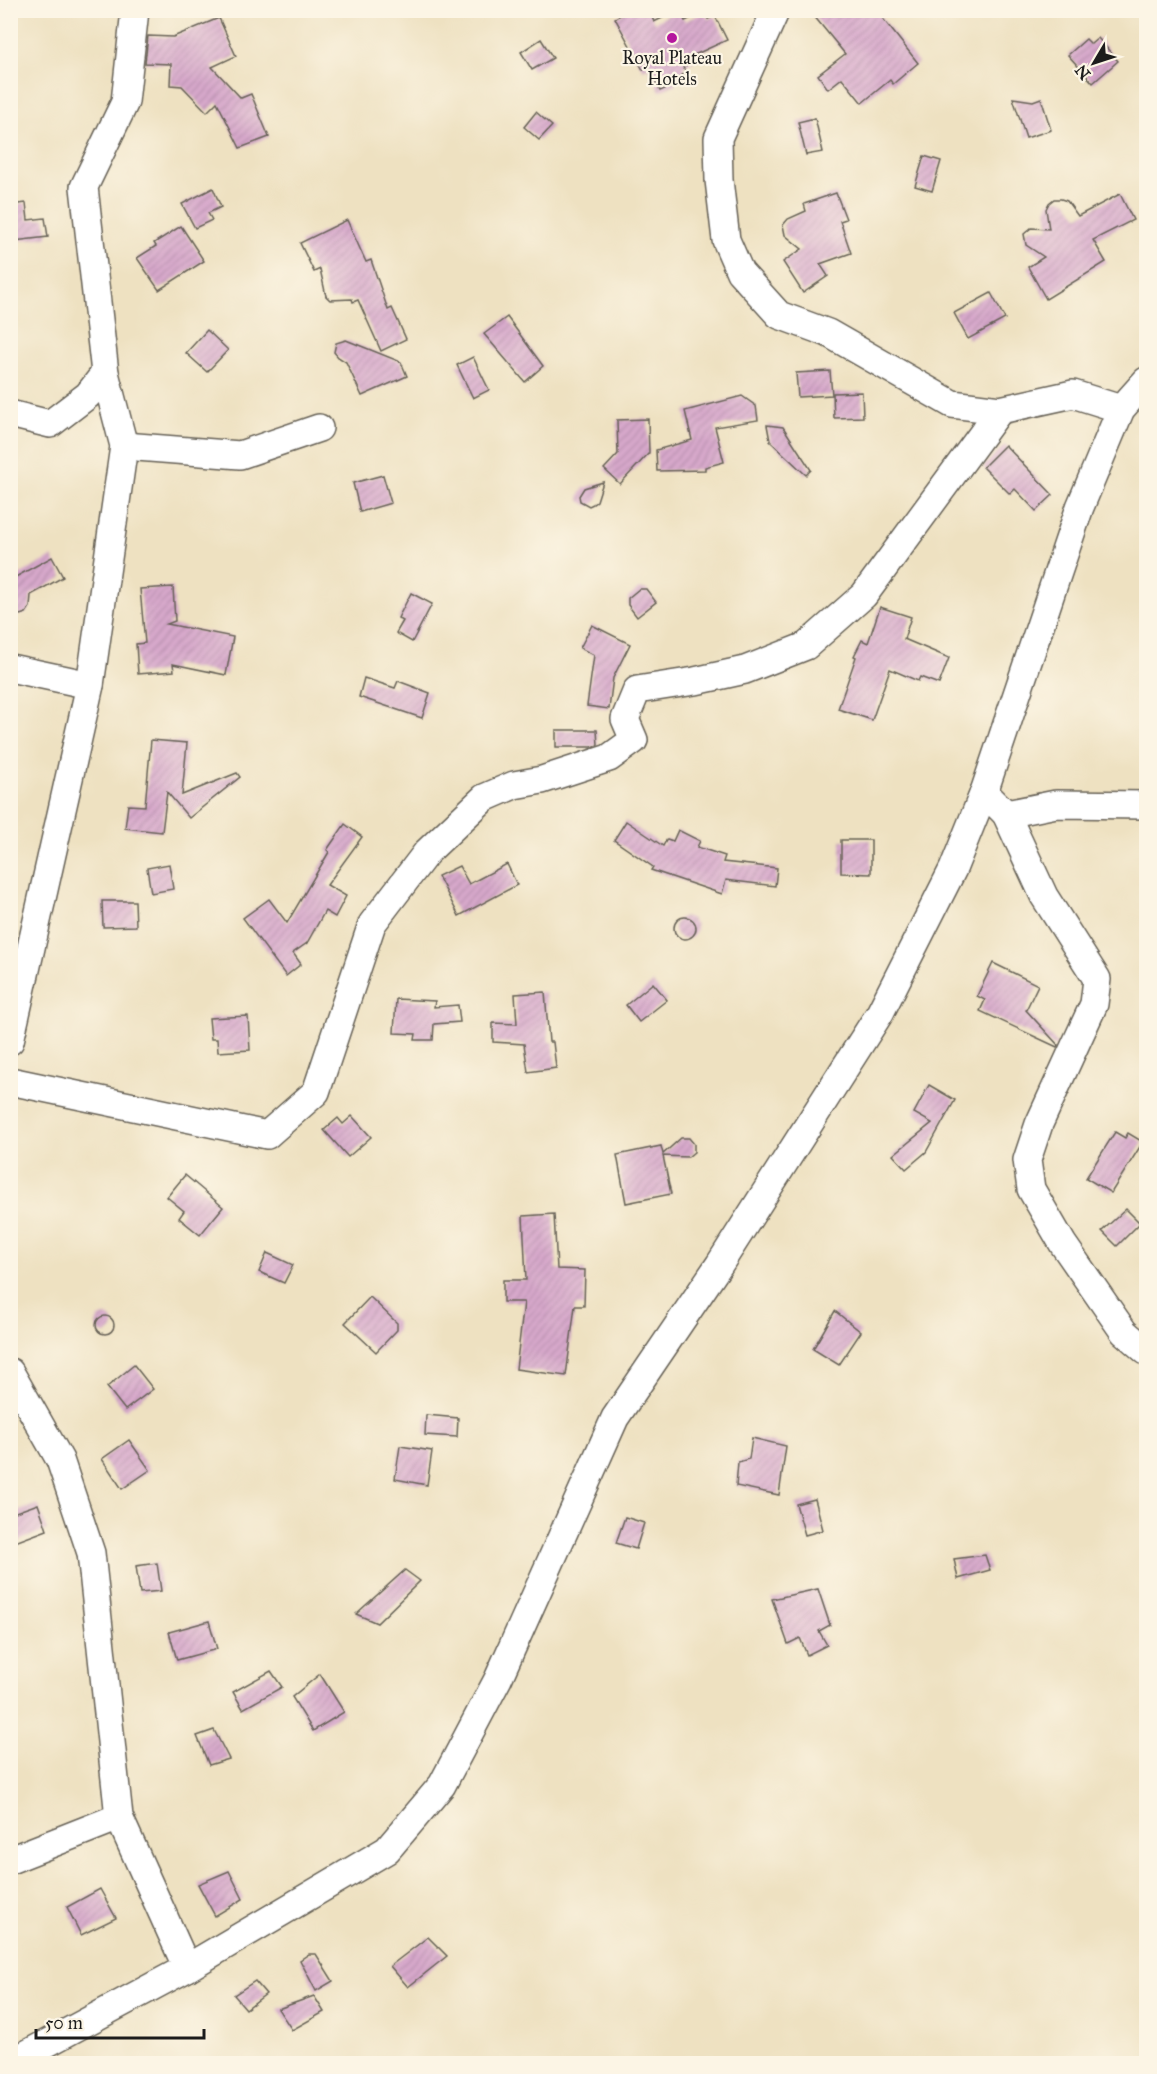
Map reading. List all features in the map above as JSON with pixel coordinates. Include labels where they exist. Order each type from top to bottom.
[{"type":"street","points":[[10,1041],[90,685],[124,447],[105,373],[84,187],[125,102],[135,10]]},
{"type":"street","points":[[776,10],[718,138],[718,180],[726,240],[740,272],[779,315],[828,333],[952,404],[1000,410],[1073,394],[1121,409]]},
{"type":"street","points":[[10,414],[50,424],[88,395],[105,373]]},
{"type":"street","points":[[10,2062],[187,1968],[387,1850],[442,1785],[498,1679],[615,1418],[719,1264],[880,1013],[953,869],[984,792],[1080,507],[1121,409],[1146,381]]},
{"type":"street","points":[[10,1081],[267,1135],[316,1092],[372,924],[427,852],[484,798],[514,785],[542,780],[609,758],[629,745],[634,740],[625,719],[637,690],[745,670],[806,646],[864,595],[1000,410]]},
{"type":"street","points":[[124,447],[240,455],[319,428]]},
{"type":"street","points":[[10,668],[90,685]]},
{"type":"street","points":[[984,792],[1006,814],[1044,896],[1097,979],[1094,1004],[1039,1124],[1028,1160],[1031,1189],[1063,1244],[1124,1332],[1146,1351]]},
{"type":"street","points":[[1006,814],[1056,804],[1146,806]]},
{"type":"street","points":[[10,1372],[60,1460],[91,1553],[119,1817],[187,1968]]},
{"type":"street","points":[[10,1860],[119,1817]]},
{"type":"building","points":[[629,10],[649,10],[654,22],[679,10],[685,21],[705,12],[708,19],[715,16],[727,40],[692,56],[694,61],[683,67],[686,73],[674,80],[676,84],[660,91],[648,67],[643,70],[615,18]]},
{"type":"building","points":[[809,10],[876,10],[918,63],[893,84],[890,80],[862,103],[842,78],[828,89],[818,75],[845,54]]},
{"type":"building","points":[[219,18],[236,56],[212,67],[241,98],[251,94],[269,137],[240,148],[217,102],[207,112],[182,86],[170,85],[171,64],[145,63],[148,36],[173,37]]},
{"type":"building","points":[[1098,38],[1118,61],[1093,83],[1068,55],[1086,39],[1091,44]]},
{"type":"building","points":[[541,39],[553,58],[532,70],[521,52]]},
{"type":"building","points":[[1013,98],[1033,101],[1041,98],[1051,130],[1026,138]]},
{"type":"building","points":[[536,112],[552,126],[539,140],[524,127]]},
{"type":"building","points":[[815,118],[823,152],[806,155],[798,122]]},
{"type":"building","points":[[924,156],[941,161],[932,191],[915,186]]},
{"type":"building","points":[[213,188],[221,207],[208,213],[212,220],[195,228],[182,204]]},
{"type":"building","points":[[836,193],[846,219],[840,221],[851,253],[820,264],[828,276],[803,293],[783,262],[802,249],[785,235],[783,225],[788,219],[806,211],[804,204]]},
{"type":"building","points":[[1120,194],[1133,220],[1093,240],[1106,262],[1046,299],[1028,267],[1044,257],[1026,245],[1024,234],[1031,228],[1049,229],[1046,209],[1054,199],[1067,201],[1078,216]]},
{"type":"building","points":[[26,203],[28,220],[45,218],[48,237],[14,241],[13,234],[10,235],[10,205]]},
{"type":"building","points":[[347,220],[366,262],[371,260],[388,310],[392,308],[406,339],[381,351],[358,300],[353,302],[352,299],[330,300],[326,296],[320,269],[314,272],[300,243]]},
{"type":"building","points":[[181,226],[204,261],[159,290],[137,258],[156,246],[154,243]]},
{"type":"building","points":[[991,293],[1005,319],[968,339],[954,313]]},
{"type":"building","points":[[507,317],[543,366],[525,382],[484,334]]},
{"type":"building","points":[[207,330],[228,350],[207,372],[186,353]]},
{"type":"building","points":[[346,340],[401,362],[407,376],[362,396],[346,362],[334,352],[336,343]]},
{"type":"building","points":[[473,357],[489,390],[473,398],[457,365]]},
{"type":"building","points":[[830,371],[832,395],[798,397],[796,373]]},
{"type":"building","points":[[862,392],[863,417],[834,418],[833,393]]},
{"type":"building","points":[[742,396],[756,406],[758,420],[715,427],[724,462],[705,467],[705,470],[657,471],[656,450],[692,440],[685,411]]},
{"type":"building","points":[[648,419],[649,453],[620,484],[604,469],[618,454],[617,420]]},
{"type":"building","points":[[767,425],[783,427],[811,470],[806,475],[770,441]]},
{"type":"building","points":[[1005,445],[1053,495],[1036,511],[1015,489],[1010,494],[983,467]]},
{"type":"building","points":[[383,475],[391,503],[360,512],[353,483]]},
{"type":"building","points":[[603,482],[597,501],[589,506],[580,501],[579,496],[584,488]]},
{"type":"building","points":[[52,557],[63,577],[31,595],[30,607],[26,613],[20,615],[15,612],[10,605],[10,580]]},
{"type":"building","points":[[173,587],[175,621],[167,624],[233,637],[226,675],[173,664],[174,671],[138,674],[136,644],[145,643],[140,589]]},
{"type":"building","points":[[639,589],[646,589],[656,602],[637,617],[628,605],[628,598]]},
{"type":"building","points":[[411,593],[432,604],[412,642],[396,633],[403,621],[398,618]]},
{"type":"building","points":[[880,607],[911,617],[904,639],[949,658],[939,684],[920,677],[918,681],[890,669],[872,720],[838,709],[856,657],[854,656],[862,640],[868,643]]},
{"type":"building","points":[[592,625],[630,644],[613,678],[609,709],[587,706],[594,655],[580,648]]},
{"type":"building","points":[[364,678],[395,688],[398,681],[430,693],[422,718],[359,697]]},
{"type":"building","points":[[556,730],[597,730],[598,745],[556,747]]},
{"type":"building","points":[[151,740],[187,743],[182,795],[237,773],[240,777],[189,818],[167,792],[162,832],[125,828],[128,805],[145,806]]},
{"type":"building","points":[[626,821],[663,846],[667,839],[673,841],[678,830],[700,841],[697,847],[725,856],[723,862],[777,868],[775,886],[726,880],[722,894],[651,870],[653,867],[614,840]]},
{"type":"building","points":[[345,824],[362,837],[327,885],[346,896],[335,917],[325,911],[307,943],[293,953],[301,964],[286,976],[243,918],[269,899],[287,923],[329,852],[327,850]]},
{"type":"building","points":[[841,840],[871,840],[871,874],[841,873]]},
{"type":"building","points":[[169,864],[173,889],[151,893],[147,868]]},
{"type":"building","points":[[507,864],[517,885],[459,916],[438,876],[459,866],[469,884]]},
{"type":"building","points":[[102,901],[135,901],[136,926],[103,927]]},
{"type":"building","points":[[685,917],[693,920],[696,928],[693,936],[685,939],[677,936],[674,928],[677,920]]},
{"type":"building","points":[[993,963],[1038,985],[1026,1010],[1058,1045],[1057,1047],[980,1011],[985,1000],[977,996]]},
{"type":"building","points":[[653,983],[667,1000],[639,1022],[626,1005]]},
{"type":"building","points":[[545,992],[549,1042],[553,1042],[556,1068],[528,1072],[524,1044],[493,1042],[493,1023],[517,1024],[515,994]]},
{"type":"building","points":[[396,999],[435,1001],[434,1007],[458,1005],[460,1022],[434,1024],[433,1040],[415,1040],[416,1034],[394,1033]]},
{"type":"building","points":[[248,1016],[250,1050],[218,1052],[217,1039],[211,1039],[209,1018]]},
{"type":"building","points":[[929,1085],[955,1100],[926,1152],[906,1169],[893,1155],[932,1123],[914,1113]]},
{"type":"building","points":[[352,1116],[371,1137],[348,1157],[324,1130],[338,1118],[343,1124]]},
{"type":"building","points":[[1115,1132],[1125,1138],[1128,1133],[1143,1142],[1111,1193],[1086,1178]]},
{"type":"building","points":[[681,1138],[689,1138],[694,1144],[694,1152],[688,1157],[663,1156],[671,1194],[626,1203],[617,1155],[661,1146],[663,1154]]},
{"type":"building","points":[[185,1175],[223,1207],[200,1235],[179,1218],[184,1211],[167,1197]]},
{"type":"building","points":[[1126,1209],[1140,1223],[1117,1246],[1102,1231]]},
{"type":"building","points":[[554,1214],[557,1269],[585,1270],[584,1306],[575,1306],[566,1376],[516,1369],[524,1302],[503,1302],[503,1280],[526,1280],[523,1216]]},
{"type":"building","points":[[267,1253],[293,1265],[284,1283],[259,1272]]},
{"type":"building","points":[[370,1297],[397,1323],[397,1330],[376,1352],[345,1323]]},
{"type":"building","points":[[835,1311],[861,1332],[839,1365],[813,1349]]},
{"type":"building","points":[[105,1316],[111,1319],[114,1325],[111,1331],[105,1334],[99,1331],[96,1325],[99,1319]]},
{"type":"building","points":[[134,1365],[153,1389],[125,1410],[107,1387]]},
{"type":"building","points":[[426,1415],[458,1418],[457,1437],[425,1435]]},
{"type":"building","points":[[752,1438],[786,1446],[779,1495],[736,1486],[738,1462],[749,1459]]},
{"type":"building","points":[[129,1440],[150,1470],[122,1489],[102,1459]]},
{"type":"building","points":[[400,1446],[432,1451],[427,1485],[395,1479]]},
{"type":"building","points":[[815,1499],[823,1530],[805,1535],[796,1504]]},
{"type":"building","points":[[38,1504],[47,1530],[10,1544],[10,1514]]},
{"type":"building","points":[[625,1517],[644,1523],[636,1549],[616,1543]]},
{"type":"building","points":[[985,1555],[990,1570],[958,1579],[954,1559]]},
{"type":"building","points":[[157,1563],[161,1591],[140,1593],[136,1566]]},
{"type":"building","points":[[405,1570],[420,1581],[377,1623],[356,1614]]},
{"type":"building","points":[[818,1589],[830,1625],[819,1631],[827,1645],[807,1655],[800,1638],[788,1644],[772,1599]]},
{"type":"building","points":[[209,1621],[217,1649],[177,1660],[169,1632]]},
{"type":"building","points":[[271,1671],[282,1687],[243,1709],[233,1692]]},
{"type":"building","points":[[320,1674],[344,1712],[313,1731],[292,1697]]},
{"type":"building","points":[[214,1730],[229,1759],[209,1765],[197,1736]]},
{"type":"building","points":[[229,1871],[243,1899],[215,1916],[198,1884]]},
{"type":"building","points":[[100,1889],[116,1918],[81,1935],[67,1907]]},
{"type":"building","points":[[428,1937],[447,1956],[408,1987],[390,1966]]},
{"type":"building","points":[[309,1954],[316,1954],[333,1981],[316,1991],[300,1960]]},
{"type":"building","points":[[255,1981],[266,1994],[246,2009],[234,1995]]},
{"type":"building","points":[[314,1996],[324,2012],[292,2030],[278,2009]]},
{"type":"place","name":"Royal Plateau Hotels","points":[[672,38]]}]
